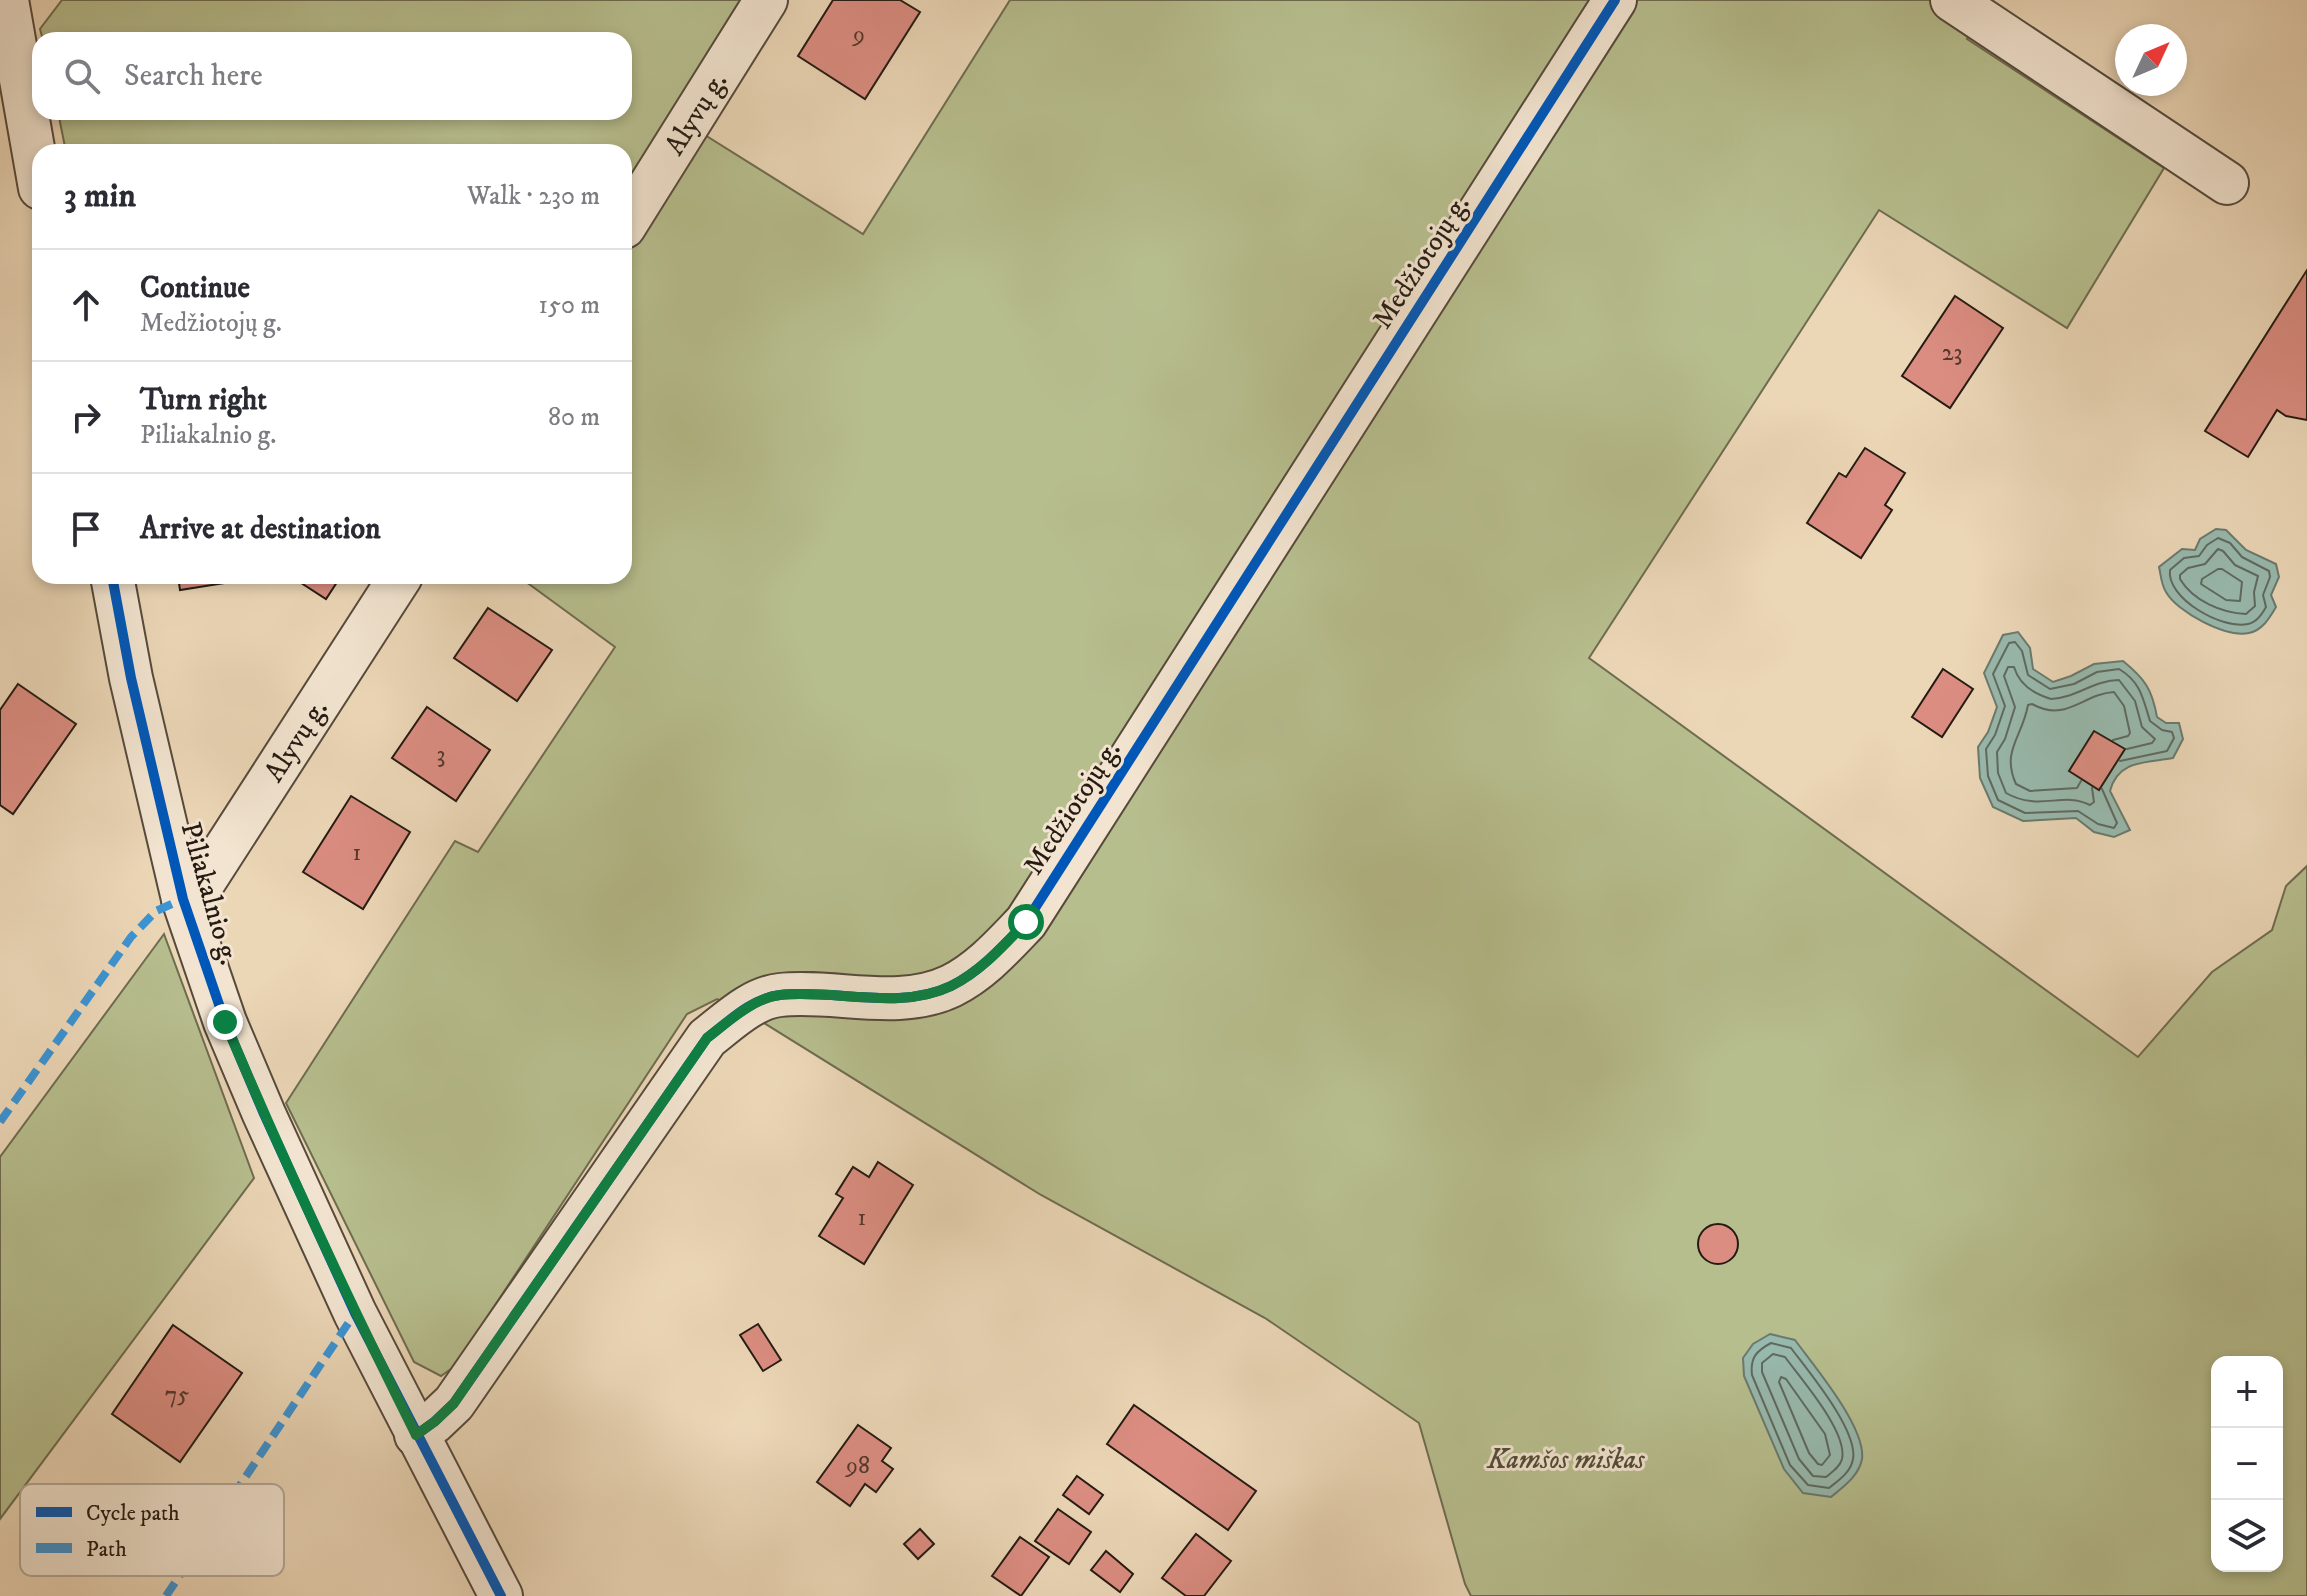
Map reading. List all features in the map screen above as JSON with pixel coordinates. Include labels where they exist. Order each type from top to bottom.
[{"type":"street","points":[[7,0],[32,144]]},
{"type":"street","name":"Alyvų g.","points":[[632,214],[766,0]]},
{"type":"street","name":"Medžiotojų g.","points":[[416,1435],[454,1403],[707,1038],[743,1010],[778,995],[914,997],[950,986],[991,960],[1026,922],[1615,0]]},
{"type":"street","points":[[1952,0],[2227,183]]},
{"type":"street","name":"Piliakalnio g.","points":[[113,584],[131,678],[183,899],[225,1022],[355,1313],[501,1596]]},
{"type":"street","name":"Alyvų g.","points":[[183,899],[205,880],[396,584]]},
{"type":"green space","name":"Kamšos miškas","points":[[62,0],[744,0],[673,115],[863,234],[1010,0],[1992,0],[1967,39],[2164,168],[2067,328],[1879,210],[1589,658],[2138,1057],[2212,972],[2272,930],[2286,886],[2307,866],[2307,1596],[1471,1596],[1419,1423],[1265,1318],[1041,1195],[743,1010],[717,999],[687,1014],[455,1366],[441,1376],[414,1362],[286,1103],[455,841],[478,852],[615,647],[529,584],[632,584],[632,144],[64,144],[60,120],[632,120],[632,32],[41,32],[40,29]]},
{"type":"green space","points":[[164,934],[254,1178],[26,1484],[20,1484],[20,1492],[0,1519],[0,1157]]},
{"type":"water","points":[[2216,529],[2226,530],[2246,550],[2276,564],[2279,577],[2271,595],[2276,607],[2266,623],[2249,633],[2228,632],[2203,622],[2180,608],[2163,586],[2159,567],[2182,549],[2195,550],[2200,539]]},
{"type":"water","points":[[2018,632],[2030,648],[2033,669],[2053,682],[2094,664],[2123,661],[2146,685],[2157,717],[2166,723],[2179,723],[2183,739],[2173,758],[2126,768],[2114,781],[2110,791],[2130,830],[2114,837],[2094,832],[2076,818],[2023,821],[1993,807],[1980,778],[1978,747],[1988,732],[1997,707],[1984,673],[2003,635]]},
{"type":"water","points":[[1770,1334],[1795,1340],[1837,1397],[1856,1431],[1862,1459],[1858,1471],[1831,1497],[1803,1493],[1784,1469],[1744,1376],[1743,1358],[1753,1344]]},
{"type":"building","points":[[833,0],[900,0],[920,12],[865,99],[798,56]]},
{"type":"building","points":[[2307,270],[2307,420],[2286,416],[2277,410],[2248,457],[2205,431]]},
{"type":"building","points":[[1955,296],[2003,328],[1950,408],[1902,376]]},
{"type":"building","points":[[1865,448],[1905,473],[1885,505],[1892,510],[1861,558],[1807,523],[1839,473],[1846,477]]},
{"type":"building","points":[[179,584],[219,584],[180,590]]},
{"type":"building","points":[[303,584],[336,584],[326,599]]},
{"type":"building","points":[[488,608],[552,650],[517,701],[454,658]]},
{"type":"building","points":[[1943,669],[1973,689],[1942,737],[1912,717]]},
{"type":"building","points":[[18,684],[76,724],[13,814],[0,805],[0,710]]},
{"type":"building","points":[[427,707],[490,750],[456,801],[392,758]]},
{"type":"building","points":[[2094,731],[2125,749],[2099,790],[2069,771]]},
{"type":"building","points":[[351,796],[410,832],[363,909],[303,872]]},
{"type":"building","points":[[878,1162],[913,1185],[864,1264],[819,1236],[843,1198],[836,1194],[853,1167],[869,1177]]},
{"type":"building","points":[[1718,1224],[1732,1230],[1738,1244],[1732,1258],[1718,1264],[1704,1258],[1698,1244],[1704,1230]]},
{"type":"building","points":[[758,1324],[781,1360],[763,1371],[740,1335]]},
{"type":"building","points":[[173,1325],[242,1373],[180,1462],[112,1414]]},
{"type":"building","points":[[1134,1405],[1256,1491],[1228,1530],[1107,1444]]},
{"type":"building","points":[[858,1425],[891,1448],[882,1461],[893,1469],[876,1492],[865,1484],[850,1506],[817,1482]]},
{"type":"building","points":[[1077,1476],[1103,1495],[1089,1514],[1063,1495]]},
{"type":"building","points":[[1058,1509],[1091,1532],[1069,1564],[1035,1541]]},
{"type":"building","points":[[920,1529],[934,1544],[918,1559],[904,1544]]},
{"type":"building","points":[[1196,1534],[1231,1561],[1204,1596],[1186,1596],[1162,1578]]},
{"type":"building","points":[[1020,1537],[1049,1557],[1021,1596],[992,1576]]},
{"type":"building","points":[[1106,1551],[1133,1574],[1120,1592],[1091,1570]]},
{"type":"marked path","points":[[0,1122],[131,937],[156,911],[183,899]]},
{"type":"marked path","points":[[241,1484],[355,1313]]},
{"type":"marked path","points":[[166,1596],[179,1576]]},
{"type":"cycle path","points":[[416,1435],[454,1403],[707,1038],[741,1012],[770,997],[801,994],[910,997],[951,986],[991,957],[1026,922],[1615,0]]},
{"type":"cycle path","points":[[113,584],[131,678],[183,899],[225,1022],[355,1313],[501,1596]]},
{"type":"route","points":[[225,1022],[355,1313],[416,1435],[454,1403],[707,1038],[743,1010],[778,995],[914,997],[950,986],[991,960],[1026,922]]}]
